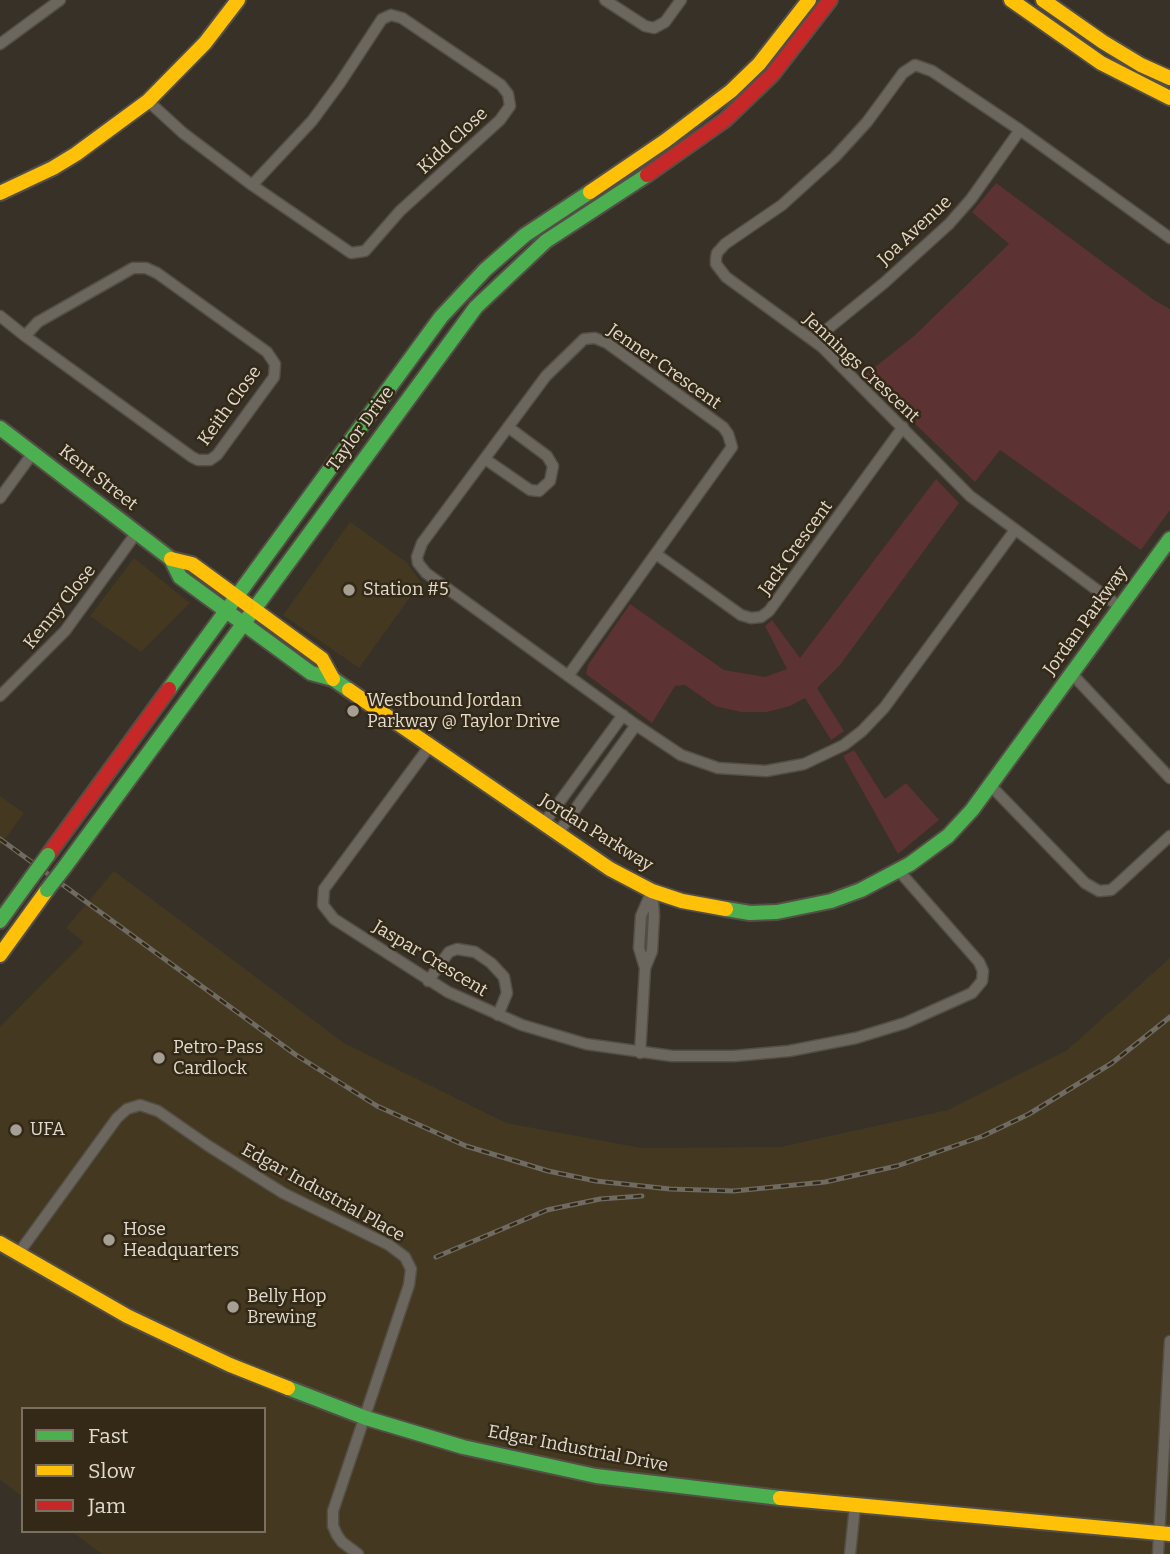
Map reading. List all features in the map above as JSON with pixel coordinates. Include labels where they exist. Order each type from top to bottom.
[{"type":"street","points":[[0,44],[60,0]]},
{"type":"street","points":[[0,193],[76,154],[148,101],[205,43],[237,0]]},
{"type":"street","points":[[605,0],[645,26],[654,28],[665,22],[681,0]]},
{"type":"street","name":"Taylor Drive","points":[[0,921],[441,317],[470,285],[525,235],[665,141],[731,91],[759,64],[809,0]]},
{"type":"street","name":"Taylor Drive","points":[[0,955],[476,307],[546,241],[680,153],[725,120],[772,75],[830,0]]},
{"type":"street","points":[[1011,0],[1101,63],[1170,99]]},
{"type":"street","points":[[1043,0],[1103,42],[1141,65],[1170,78]]},
{"type":"street","name":"Kidd Close","points":[[148,101],[183,133],[252,185],[342,249],[359,253],[372,244],[400,211],[505,115],[510,100],[501,85],[412,25],[397,16],[387,16],[312,121],[252,185]]},
{"type":"street","name":"Jennings Crescent","points":[[1121,607],[970,496],[814,340],[720,271],[716,258],[720,248],[782,205],[826,165],[851,140],[903,73],[910,67],[920,65],[1020,130],[1170,239]]},
{"type":"street","name":"Joa Avenue","points":[[814,340],[884,283],[948,224],[977,190],[1020,130]]},
{"type":"street","name":"Keith Close","points":[[0,316],[25,336],[198,460],[210,460],[216,455],[274,377],[272,357],[267,352],[157,273],[146,268],[133,268],[38,322],[25,336]]},
{"type":"street","name":"Jenner Crescent","points":[[568,676],[732,447],[723,427],[607,343],[591,337],[580,342],[546,376],[422,543],[417,556],[418,563],[426,573],[568,676],[623,715],[636,725],[681,755],[734,770],[780,770],[830,753],[876,718],[1015,530]]},
{"type":"street","name":"Jack Crescent","points":[[656,554],[746,617],[761,617],[769,611],[903,427]]},
{"type":"street","name":"Kent Street","points":[[0,428],[171,559],[180,577],[242,623]]},
{"type":"street","points":[[485,459],[525,488],[534,491],[545,487],[550,481],[553,466],[547,456],[508,428]]},
{"type":"street","points":[[0,498],[33,453]]},
{"type":"street","name":"Kenny Close","points":[[0,696],[72,622],[137,532]]},
{"type":"street","name":"Jordan Parkway","points":[[242,623],[311,673],[333,679],[610,869],[652,891],[682,901],[750,913],[778,912],[831,901],[861,890],[899,871],[948,836],[972,810],[1170,539]]},
{"type":"street","name":"Kent Street","points":[[171,559],[192,564],[253,608]]},
{"type":"street","name":"Jordan Parkway","points":[[253,608],[322,659],[333,679]]},
{"type":"street","points":[[1072,673],[1169,776]]},
{"type":"street","points":[[544,823],[623,715]]},
{"type":"street","points":[[558,833],[636,725]]},
{"type":"street","name":"Jaspar Crescent","points":[[429,747],[329,883],[322,897],[327,912],[428,981],[498,1016],[586,1044],[640,1053],[681,1056],[734,1056],[819,1047],[905,1023],[972,993],[982,981],[983,971],[979,962],[899,871]]},
{"type":"street","points":[[990,785],[1085,883],[1099,891],[1111,890],[1170,836]]},
{"type":"street","points":[[640,1053],[645,968],[639,948],[641,916],[652,891]]},
{"type":"street","points":[[428,981],[449,952],[457,949],[475,952],[491,963],[504,977],[507,993],[498,1016]]},
{"type":"street","name":"Edgar Industrial Place","points":[[18,1254],[117,1118],[140,1105],[153,1108],[266,1183],[389,1245],[405,1256],[411,1269],[409,1284],[366,1418]]},
{"type":"street","name":"Edgar Industrial Drive","points":[[0,1241],[127,1316],[184,1344],[283,1387],[366,1418],[463,1447],[596,1476],[644,1483],[855,1506],[1164,1534]]},
{"type":"street","points":[[1158,1554],[1164,1534],[1170,1341]]},
{"type":"street","points":[[358,1554],[337,1535],[332,1511],[366,1418]]},
{"type":"street","points":[[850,1554],[855,1506]]},
{"type":"shaded area","points":[[996,183],[1170,309],[1170,510],[1141,550],[1000,450],[975,482],[865,375],[914,336],[1009,244],[972,212]]},
{"type":"shaded area","points":[[936,479],[959,503],[840,665],[817,688],[844,731],[831,740],[805,698],[790,706],[767,712],[741,712],[715,706],[685,685],[675,686],[652,723],[586,674],[588,665],[630,604],[724,670],[765,677],[787,669],[765,626],[772,620],[800,658]]},
{"type":"shaded area","points":[[350,522],[406,562],[421,582],[359,668],[283,615]]},
{"type":"shaded area","points":[[134,558],[190,603],[141,652],[90,616]]},
{"type":"shaded area","points":[[854,750],[885,799],[906,783],[939,820],[898,854],[843,756]]},
{"type":"shaded area","points":[[0,796],[24,813],[0,846]]},
{"type":"shaded area","points":[[114,871],[344,1043],[506,1123],[642,1148],[780,1147],[948,1110],[1066,1051],[1170,958],[1170,1554],[102,1554],[74,1533],[266,1533],[266,1407],[21,1407],[21,1496],[0,1480],[0,1027],[84,942],[66,928]]},
{"type":"railway","points":[[0,839],[296,1055],[377,1106],[466,1146],[548,1171],[596,1181],[670,1189],[734,1191],[825,1182],[897,1166],[983,1136],[1029,1114],[1112,1063],[1170,1017]]},
{"type":"railway","points":[[436,1257],[547,1210],[600,1199],[642,1196]]},
{"type":"traffic: fast","points":[[64,868],[476,307],[546,241],[647,175]]},
{"type":"traffic: fast","points":[[169,689],[441,317],[485,270],[525,235],[590,192]]},
{"type":"traffic: fast","points":[[0,428],[171,559],[180,577],[311,673],[333,679],[349,690]]},
{"type":"traffic: fast","points":[[726,909],[750,913],[777,912],[831,901],[861,890],[910,864],[948,836],[972,810],[1170,539]]},
{"type":"traffic: fast","points":[[31,878],[48,855]]},
{"type":"traffic: fast","points":[[47,890],[64,868]]},
{"type":"traffic: fast","points":[[0,921],[31,878]]},
{"type":"traffic: fast","points":[[288,1388],[366,1418],[463,1447],[596,1476],[780,1498]]},
{"type":"traffic: slow","points":[[0,193],[76,154],[148,101],[205,43],[238,0]]},
{"type":"traffic: slow","points":[[590,192],[665,141],[731,91],[759,64],[809,0]]},
{"type":"traffic: slow","points":[[1011,0],[1101,63],[1170,98]]},
{"type":"traffic: slow","points":[[1043,0],[1103,42],[1141,65],[1170,78]]},
{"type":"traffic: slow","points":[[171,559],[192,564],[322,659],[333,679]]},
{"type":"traffic: slow","points":[[349,690],[610,869],[652,891],[682,901],[726,909]]},
{"type":"traffic: slow","points":[[0,955],[47,890]]},
{"type":"traffic: slow","points":[[0,1243],[127,1316],[230,1365],[288,1388]]},
{"type":"traffic: slow","points":[[780,1498],[1170,1534]]},
{"type":"traffic: jam","points":[[647,175],[725,120],[772,75],[830,0]]},
{"type":"traffic: jam","points":[[48,855],[169,689]]},
{"type":"place","name":"Station #5","points":[[349,590]]},
{"type":"place","name":"Westbound Jordan Parkway @ Taylor Drive","points":[[353,711]]},
{"type":"place","name":"Petro-Pass Cardlock","points":[[159,1058]]},
{"type":"place","name":"UFA","points":[[16,1130]]},
{"type":"place","name":"Hose Headquarters","points":[[109,1240]]},
{"type":"place","name":"Belly Hop Brewing","points":[[233,1307]]}]
